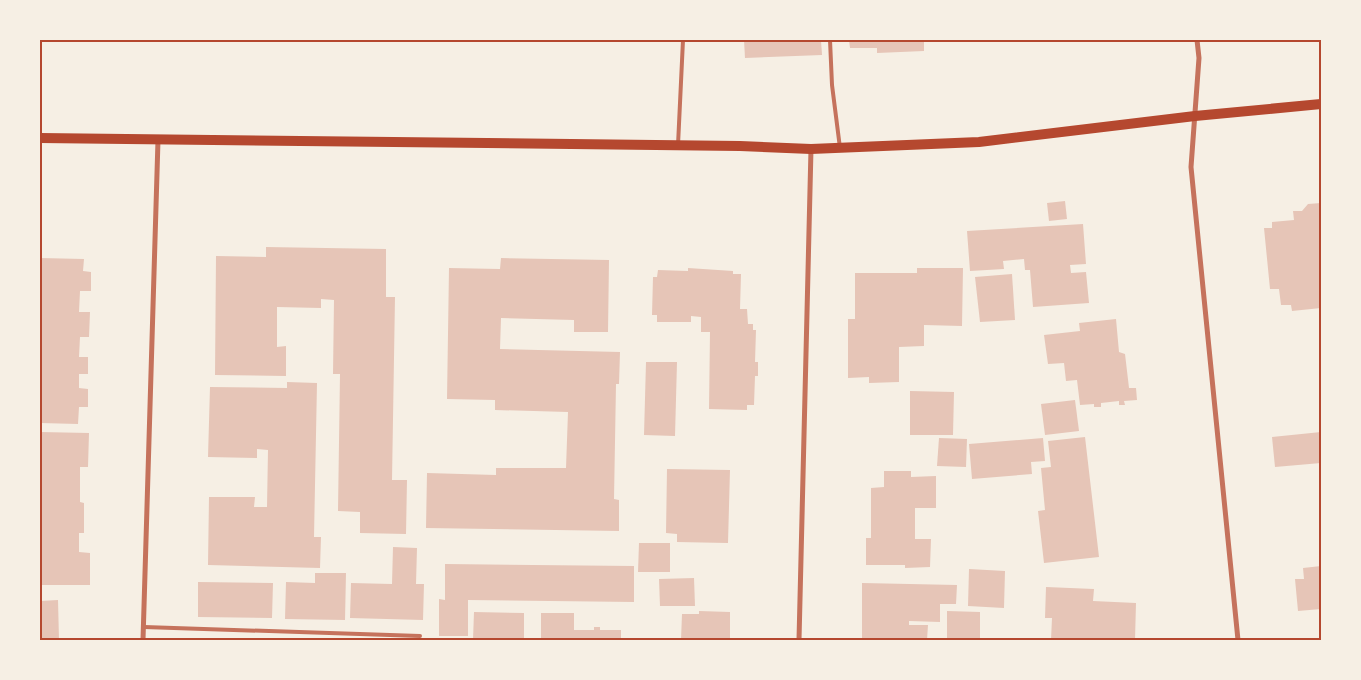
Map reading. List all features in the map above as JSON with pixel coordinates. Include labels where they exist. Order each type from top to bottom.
[{"type":"main road","points":[[40,138],[678,147],[740,146],[811,149],[978,142],[1195,116],[1321,104]]},
{"type":"street","points":[[1197,40],[1199,58],[1191,167],[1238,640]]},
{"type":"street","points":[[143,640],[158,140]]},
{"type":"street","points":[[799,640],[811,149]]},
{"type":"lane","points":[[678,147],[682,40]]},
{"type":"lane","points":[[830,40],[832,85],[840,148]]},
{"type":"lane","points":[[144,628],[420,636]]},
{"type":"building","points":[[744,40],[821,40],[822,55],[745,58]]},
{"type":"building","points":[[849,40],[924,40],[924,51],[877,53],[877,48],[850,48]]},
{"type":"building","points":[[1065,201],[1067,219],[1049,221],[1047,203]]},
{"type":"building","points":[[1321,203],[1321,308],[1292,311],[1291,305],[1281,305],[1279,289],[1270,289],[1264,228],[1272,228],[1272,222],[1294,220],[1293,211],[1302,211],[1308,204]]},
{"type":"building","points":[[1083,224],[1086,264],[1070,265],[1071,273],[1086,272],[1089,303],[1033,307],[1030,270],[1025,270],[1024,259],[1003,261],[1004,269],[970,271],[967,231]]},
{"type":"building","points":[[266,247],[386,249],[386,297],[395,297],[392,480],[407,480],[406,534],[360,533],[360,512],[338,511],[340,374],[333,374],[334,300],[321,299],[321,308],[277,307],[277,347],[286,346],[286,376],[215,375],[216,256],[266,257]]},
{"type":"building","points":[[40,258],[84,259],[83,271],[91,272],[91,291],[80,291],[79,312],[90,312],[89,337],[80,337],[79,357],[88,357],[88,374],[79,374],[79,388],[88,389],[88,407],[79,407],[78,424],[40,423]]},
{"type":"building","points":[[501,258],[609,260],[608,332],[574,332],[574,320],[501,318],[500,349],[620,352],[619,384],[616,384],[614,499],[619,500],[619,531],[426,528],[427,473],[496,475],[496,468],[566,468],[568,412],[495,410],[495,400],[447,399],[449,268],[500,269]]},
{"type":"building","points":[[688,268],[733,271],[733,274],[741,274],[740,309],[747,309],[748,324],[753,324],[753,330],[756,330],[755,362],[758,362],[758,376],[755,376],[754,405],[747,405],[747,410],[709,409],[710,332],[701,332],[701,317],[691,316],[691,322],[657,322],[657,315],[652,315],[653,277],[657,277],[658,270],[688,271]]},
{"type":"building","points":[[917,268],[963,268],[962,326],[924,325],[924,346],[899,347],[899,382],[869,383],[869,377],[848,378],[848,319],[855,319],[855,273],[917,273]]},
{"type":"building","points":[[1012,274],[1015,320],[980,322],[975,277]]},
{"type":"building","points":[[1116,319],[1119,352],[1125,354],[1129,388],[1136,388],[1137,400],[1124,401],[1125,405],[1119,405],[1119,401],[1101,403],[1101,407],[1094,407],[1094,404],[1080,405],[1077,380],[1066,381],[1064,363],[1048,364],[1044,335],[1080,331],[1079,323]]},
{"type":"building","points":[[646,362],[677,362],[675,436],[644,435]]},
{"type":"building","points":[[287,382],[317,383],[314,537],[321,537],[320,568],[208,565],[209,497],[255,497],[254,507],[267,507],[268,450],[257,449],[257,458],[208,457],[210,387],[287,388]]},
{"type":"building","points":[[910,391],[954,392],[953,435],[910,435]]},
{"type":"building","points":[[1075,400],[1079,431],[1045,435],[1041,404]]},
{"type":"building","points":[[40,432],[89,433],[88,467],[80,467],[80,502],[84,503],[84,533],[79,533],[79,552],[90,553],[90,585],[40,585]]},
{"type":"building","points":[[1321,432],[1321,463],[1275,467],[1272,437]]},
{"type":"building","points":[[1085,437],[1099,557],[1044,563],[1038,511],[1045,510],[1041,468],[1051,467],[1048,441]]},
{"type":"building","points":[[939,438],[967,439],[966,467],[937,466]]},
{"type":"building","points":[[1043,438],[1045,461],[1031,462],[1032,474],[972,479],[969,444]]},
{"type":"building","points":[[667,469],[730,470],[728,543],[677,542],[677,534],[666,533]]},
{"type":"building","points":[[884,471],[911,471],[911,477],[936,476],[936,508],[915,508],[915,539],[931,539],[930,567],[905,568],[905,565],[866,565],[866,538],[871,538],[871,488],[884,487]]},
{"type":"building","points":[[639,543],[670,543],[670,572],[638,572]]},
{"type":"building","points":[[393,547],[417,548],[416,584],[424,584],[423,620],[350,618],[351,583],[392,584]]},
{"type":"building","points":[[445,564],[634,566],[634,602],[468,600],[468,636],[439,636],[439,599],[445,600]]},
{"type":"building","points":[[1321,566],[1321,609],[1298,611],[1295,579],[1304,579],[1303,568]]},
{"type":"building","points":[[969,569],[1005,571],[1004,608],[968,606]]},
{"type":"building","points":[[315,573],[346,573],[345,620],[285,619],[286,582],[315,583]]},
{"type":"building","points":[[694,578],[695,606],[660,606],[659,579]]},
{"type":"building","points":[[198,582],[273,583],[272,618],[198,617]]},
{"type":"building","points":[[862,583],[957,585],[956,604],[940,604],[940,622],[909,621],[909,625],[928,625],[927,640],[862,640]]},
{"type":"building","points":[[1046,587],[1094,589],[1093,601],[1136,603],[1135,640],[1051,640],[1052,618],[1045,618]]},
{"type":"building","points":[[58,600],[59,640],[40,640],[40,601]]},
{"type":"building","points":[[699,611],[730,612],[730,640],[681,640],[682,614],[699,614]]},
{"type":"building","points":[[947,611],[980,612],[980,640],[947,640]]},
{"type":"building","points":[[474,612],[524,613],[524,640],[473,640]]},
{"type":"building","points":[[541,613],[574,613],[574,630],[594,630],[594,627],[600,627],[600,630],[621,630],[621,640],[541,640]]}]
